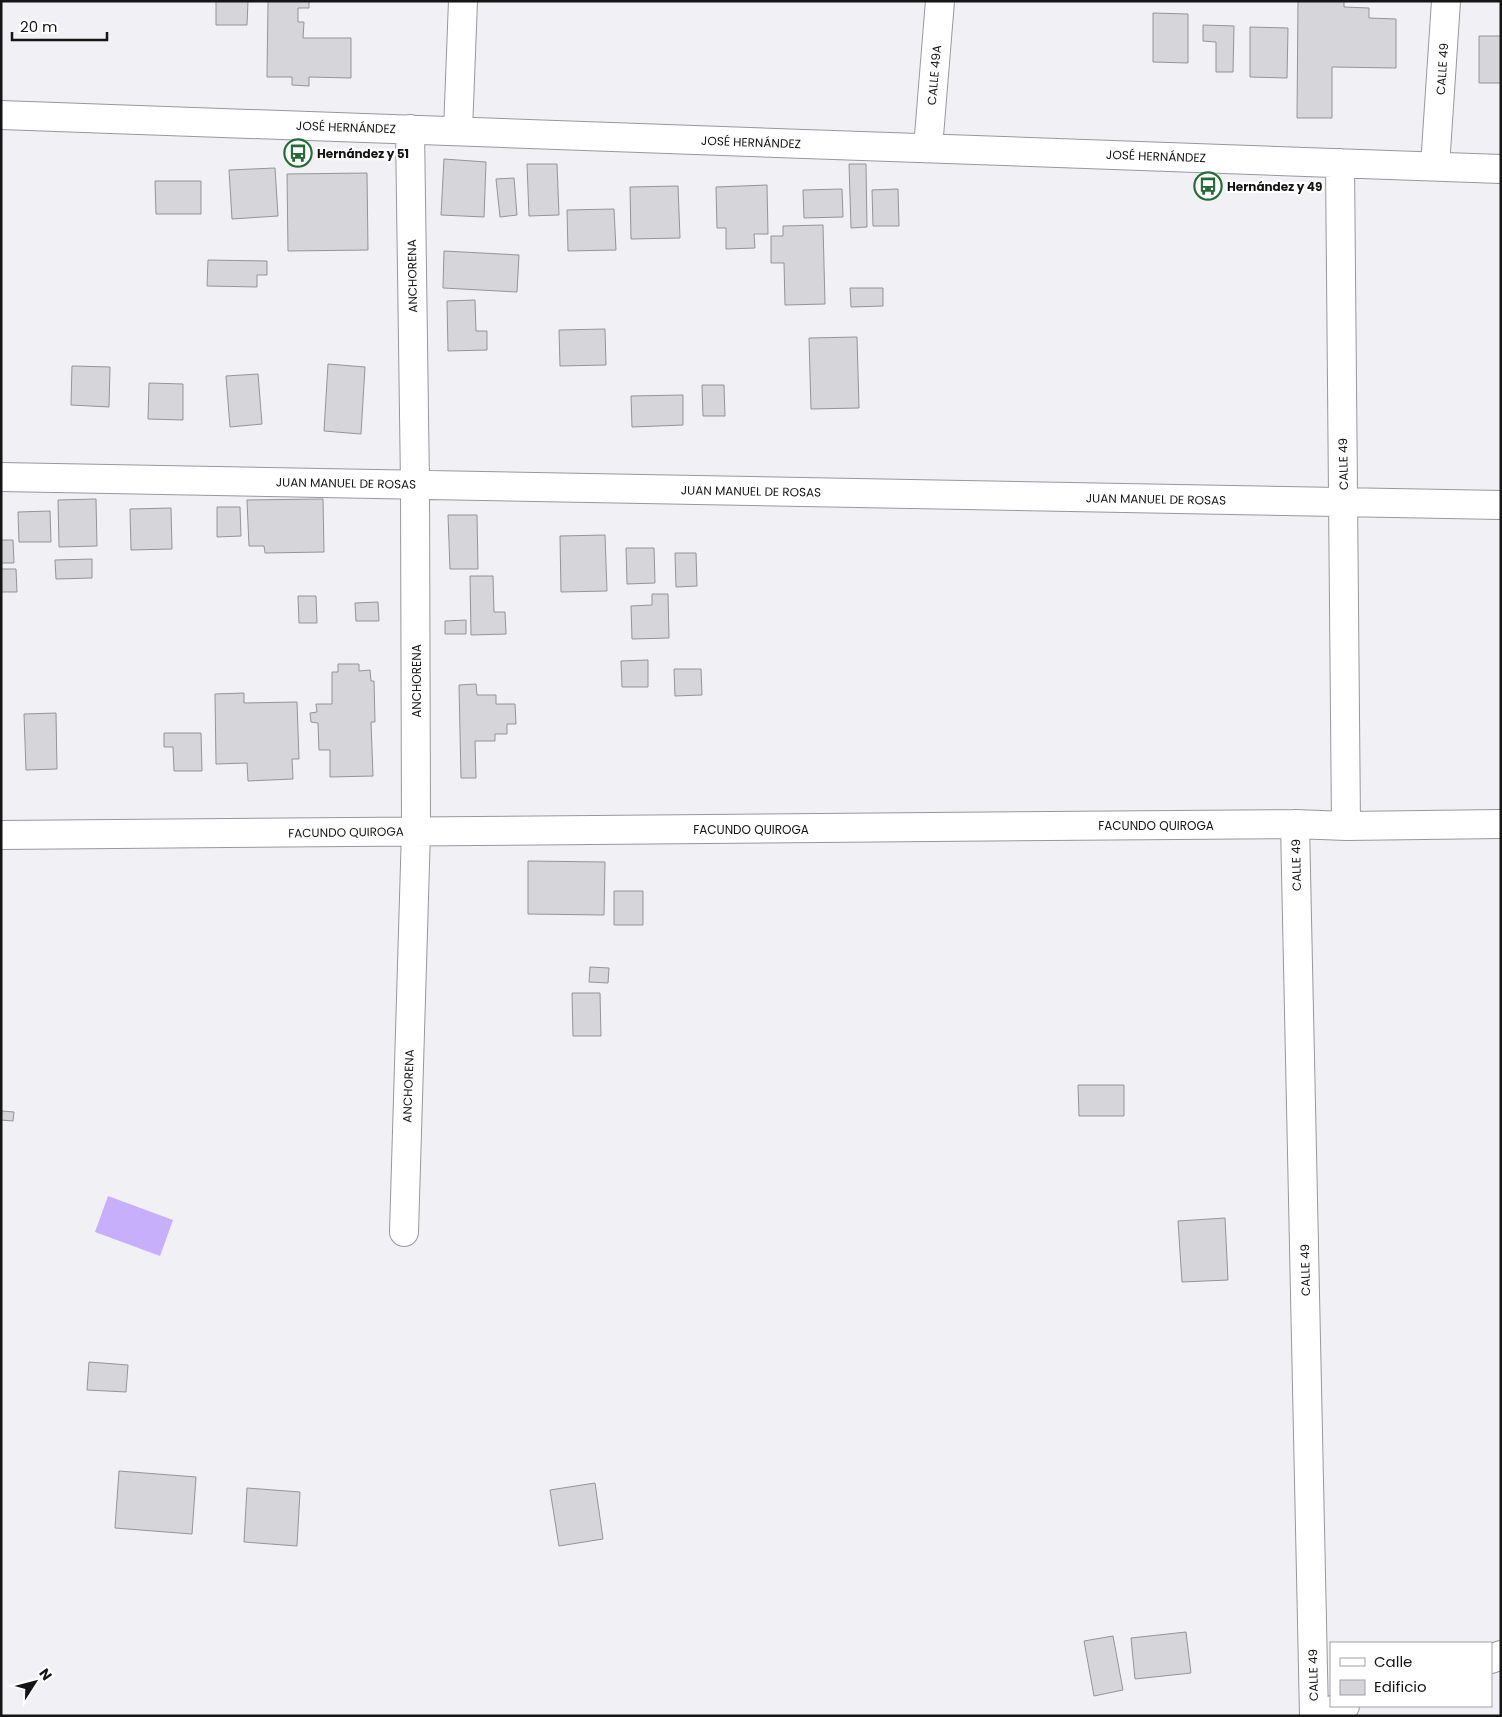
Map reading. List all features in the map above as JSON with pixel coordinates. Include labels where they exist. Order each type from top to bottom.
[{"type":"street","points":[[458,131],[463,1]]},
{"type":"street","name":"CALLE 49A","points":[[928,148],[940,1]]},
{"type":"street","name":"CALLE 49","points":[[1435,166],[1446,1]]},
{"type":"street","name":"JOSÉ HERNÁNDEZ","points":[[1,115],[1501,169]]},
{"type":"street","name":"ANCHORENA","points":[[404,1232],[416,831],[415,484],[410,130]]},
{"type":"street","name":"CALLE 49","points":[[1340,163],[1346,826]]},
{"type":"street","name":"JUAN MANUEL DE ROSAS","points":[[1,477],[1501,505]]},
{"type":"street","name":"CALLE 49","points":[[1296,824],[1314,1716]]},
{"type":"street","name":"FACUNDO QUIROGA","points":[[1,835],[1296,824],[1346,826],[1501,824]]},
{"type":"street","points":[[1314,1716],[1342,1707]]},
{"type":"shaded area","points":[[108,1196],[173,1220],[160,1256],[95,1232]]},
{"type":"building","points":[[216,1],[248,1],[247,25],[216,25]]},
{"type":"building","points":[[268,1],[309,1],[309,8],[298,8],[298,22],[304,22],[303,38],[351,38],[351,78],[309,77],[309,86],[292,85],[292,77],[267,77]]},
{"type":"building","points":[[1298,1],[1344,1],[1344,7],[1369,8],[1369,18],[1396,19],[1396,68],[1332,67],[1332,118],[1297,118]]},
{"type":"building","points":[[1153,13],[1188,14],[1188,63],[1153,62]]},
{"type":"building","points":[[1203,25],[1234,26],[1233,72],[1216,72],[1216,42],[1203,41]]},
{"type":"building","points":[[1250,27],[1288,28],[1287,78],[1250,77]]},
{"type":"building","points":[[1479,36],[1501,36],[1501,83],[1479,83]]},
{"type":"building","points":[[444,159],[486,162],[484,217],[441,215]]},
{"type":"building","points":[[527,164],[557,164],[559,215],[529,216]]},
{"type":"building","points":[[849,164],[866,164],[867,227],[851,228]]},
{"type":"building","points":[[275,168],[278,216],[232,219],[229,170]]},
{"type":"building","points":[[367,173],[368,250],[288,251],[287,174]]},
{"type":"building","points":[[514,178],[517,215],[500,217],[496,179]]},
{"type":"building","points":[[155,181],[201,181],[201,214],[156,214]]},
{"type":"building","points":[[767,185],[768,234],[754,234],[755,248],[726,249],[726,228],[717,228],[716,187]]},
{"type":"building","points":[[678,186],[680,238],[631,239],[630,187]]},
{"type":"building","points":[[842,189],[843,217],[804,218],[803,190]]},
{"type":"building","points":[[898,189],[899,226],[873,226],[872,190]]},
{"type":"building","points":[[614,209],[616,250],[568,251],[567,210]]},
{"type":"building","points":[[823,225],[825,304],[785,305],[784,263],[771,263],[771,236],[783,236],[783,226]]},
{"type":"building","points":[[444,251],[519,255],[517,292],[443,288]]},
{"type":"building","points":[[208,260],[267,261],[267,275],[257,275],[257,287],[207,286]]},
{"type":"building","points":[[850,288],[883,288],[883,306],[851,307]]},
{"type":"building","points":[[475,300],[476,331],[487,331],[487,350],[448,351],[447,301]]},
{"type":"building","points":[[605,329],[606,365],[560,366],[559,330]]},
{"type":"building","points":[[857,337],[859,408],[811,409],[809,338]]},
{"type":"building","points":[[328,364],[365,367],[361,434],[324,431]]},
{"type":"building","points":[[72,366],[110,367],[109,407],[71,405]]},
{"type":"building","points":[[258,374],[262,424],[230,427],[226,376]]},
{"type":"building","points":[[149,383],[183,384],[183,420],[148,419]]},
{"type":"building","points":[[702,385],[724,385],[725,416],[703,416]]},
{"type":"building","points":[[683,395],[683,425],[632,427],[631,396]]},
{"type":"building","points":[[96,499],[97,546],[59,547],[58,500]]},
{"type":"building","points":[[323,499],[324,552],[265,553],[264,546],[249,546],[247,500]]},
{"type":"building","points":[[217,507],[240,507],[241,536],[217,537]]},
{"type":"building","points":[[171,508],[172,549],[131,550],[130,509]]},
{"type":"building","points":[[50,511],[51,542],[19,542],[18,512]]},
{"type":"building","points":[[448,515],[477,515],[478,569],[450,569]]},
{"type":"building","points":[[605,535],[607,591],[561,592],[560,536]]},
{"type":"building","points":[[1,540],[13,540],[14,563],[1,563]]},
{"type":"building","points":[[626,548],[654,548],[655,583],[627,584]]},
{"type":"building","points":[[675,553],[696,553],[697,586],[676,587]]},
{"type":"building","points":[[92,559],[92,578],[56,579],[55,560]]},
{"type":"building","points":[[1,569],[16,569],[17,592],[1,592]]},
{"type":"building","points":[[470,576],[493,576],[494,612],[505,612],[506,634],[471,635]]},
{"type":"building","points":[[652,594],[668,594],[669,638],[632,639],[631,606],[652,605]]},
{"type":"building","points":[[298,596],[316,596],[317,623],[299,623]]},
{"type":"building","points":[[378,602],[379,621],[356,621],[355,603]]},
{"type":"building","points":[[466,620],[466,634],[445,634],[445,621]]},
{"type":"building","points":[[648,660],[648,687],[622,687],[621,661]]},
{"type":"building","points":[[338,664],[359,664],[359,671],[370,670],[371,681],[374,681],[375,722],[371,722],[373,776],[330,777],[330,750],[319,750],[318,723],[311,722],[310,713],[317,712],[316,704],[332,704],[332,672],[338,672]]},
{"type":"building","points":[[674,669],[701,669],[702,695],[675,696]]},
{"type":"building","points":[[476,684],[477,695],[496,695],[496,704],[515,704],[516,724],[507,724],[507,734],[495,734],[495,741],[475,741],[476,778],[461,778],[459,685]]},
{"type":"building","points":[[244,693],[244,703],[297,702],[299,759],[292,759],[293,779],[248,781],[247,763],[216,764],[215,694]]},
{"type":"building","points":[[56,713],[57,769],[26,770],[24,714]]},
{"type":"building","points":[[164,733],[201,733],[202,771],[174,771],[173,747],[164,747]]},
{"type":"building","points":[[528,861],[605,862],[604,915],[528,914]]},
{"type":"building","points":[[614,891],[643,891],[643,925],[614,925]]},
{"type":"building","points":[[590,967],[609,968],[608,983],[589,982]]},
{"type":"building","points":[[572,993],[600,993],[601,1036],[573,1036]]},
{"type":"building","points":[[1078,1085],[1124,1085],[1124,1116],[1079,1116]]},
{"type":"building","points":[[2,1111],[14,1112],[13,1121],[1,1120]]},
{"type":"building","points":[[1225,1218],[1228,1280],[1182,1282],[1178,1221]]},
{"type":"building","points":[[89,1362],[128,1365],[126,1392],[87,1390]]},
{"type":"building","points":[[119,1471],[196,1477],[192,1534],[115,1528]]},
{"type":"building","points":[[595,1483],[603,1539],[559,1546],[550,1490]]},
{"type":"building","points":[[247,1488],[300,1492],[297,1546],[244,1542]]},
{"type":"building","points":[[1186,1632],[1191,1673],[1135,1679],[1131,1638]]},
{"type":"building","points":[[1113,1636],[1123,1690],[1094,1696],[1084,1641]]},
{"type":"place","name":"Hernández y 51","points":[[298,153]]},
{"type":"place","name":"Hernández y 49","points":[[1208,186]]}]
